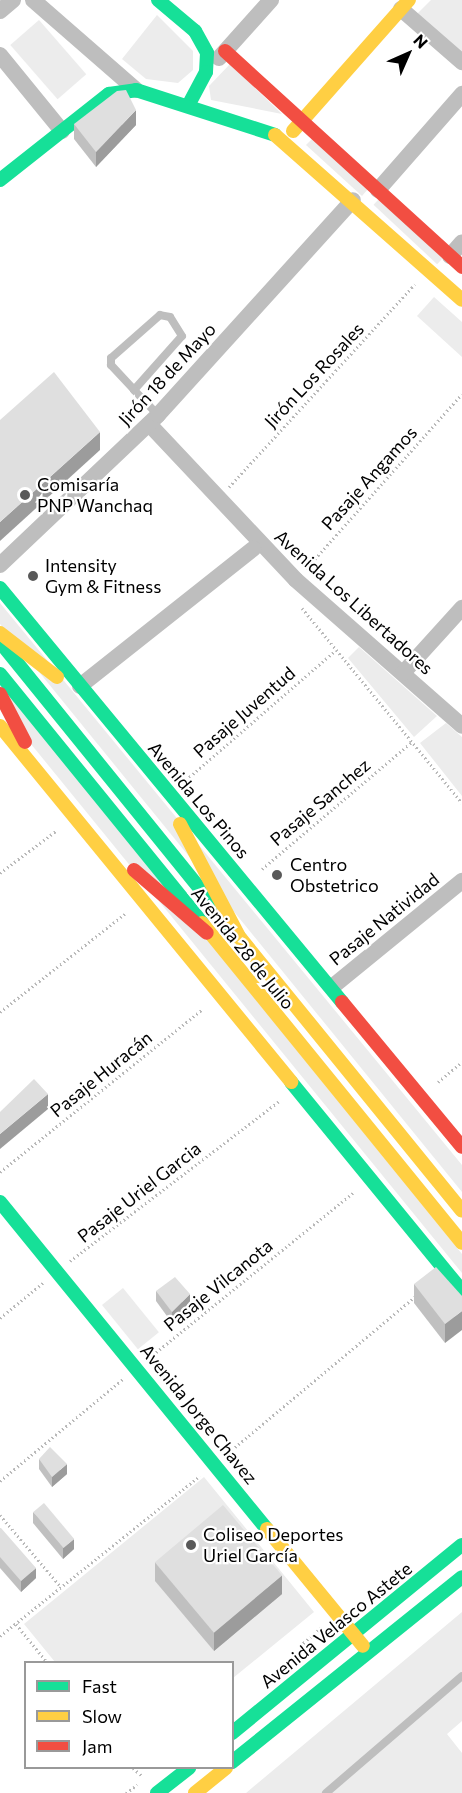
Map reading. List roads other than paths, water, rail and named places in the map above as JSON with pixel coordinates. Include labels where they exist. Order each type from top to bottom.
[{"type":"main road","points":[[158,0],[203,43],[206,72],[188,106]]},
{"type":"main road","points":[[280,137],[305,122],[405,5]]},
{"type":"main road","points":[[225,51],[456,262]]},
{"type":"main road","points":[[0,180],[109,94],[135,90],[280,137],[462,300]]},
{"type":"main road","name":"Avenida Los Pinos","points":[[0,588],[332,987],[462,1148]]},
{"type":"main road","points":[[0,633],[127,742]]},
{"type":"main road","name":"Avenida 28 de Julio","points":[[0,641],[462,1211]]},
{"type":"main road","name":"Avenida 28 de Julio","points":[[0,674],[207,933],[462,1243]]},
{"type":"main road","points":[[0,694],[48,786]]},
{"type":"main road","points":[[0,726],[219,997],[462,1291]]},
{"type":"main road","points":[[154,774],[241,940]]},
{"type":"main road","points":[[85,830],[207,933]]},
{"type":"main road","name":"Avenida Jorge Chavez","points":[[0,1202],[138,1367],[368,1652]]},
{"type":"main road","name":"Avenida Velasco Astete","points":[[234,1731],[462,1545]]},
{"type":"main road","points":[[234,1760],[462,1577]]},
{"type":"main road","points":[[157,1793],[187,1769]]},
{"type":"main road","points":[[195,1793],[224,1769]]},
{"type":"street","points":[[0,11],[13,0]]},
{"type":"street","points":[[33,0],[135,90]]},
{"type":"street","points":[[206,72],[271,0]]},
{"type":"street","points":[[405,5],[462,62]]},
{"type":"street","points":[[0,55],[62,131]]},
{"type":"street","points":[[378,190],[462,94]]},
{"type":"street","name":"Jirón 18 de Mayo","points":[[0,565],[153,419],[353,200]]},
{"type":"street","points":[[456,262],[462,242]]},
{"type":"street","name":"Avenida Los Libertadores","points":[[153,419],[219,498],[296,580],[462,726]]},
{"type":"street","points":[[80,686],[253,549]]},
{"type":"street","points":[[403,673],[462,608]]},
{"type":"street","name":"Pasaje Natividad","points":[[332,987],[462,881]]},
{"type":"lane","points":[[135,390],[182,336],[170,316],[160,315],[111,358],[111,365],[135,390],[153,419]]},
{"type":"lane","points":[[326,1793],[462,1676]]},
{"type":"place","name":"Comisaría PNP Wanchaq","points":[[25,495]]},
{"type":"place","name":"Intensity Gym & Fitness","points":[[33,576]]},
{"type":"place","name":"Centro Obstetrico","points":[[277,875]]},
{"type":"place","name":"Coliseo Deportes Uriel García","points":[[191,1545]]}]
